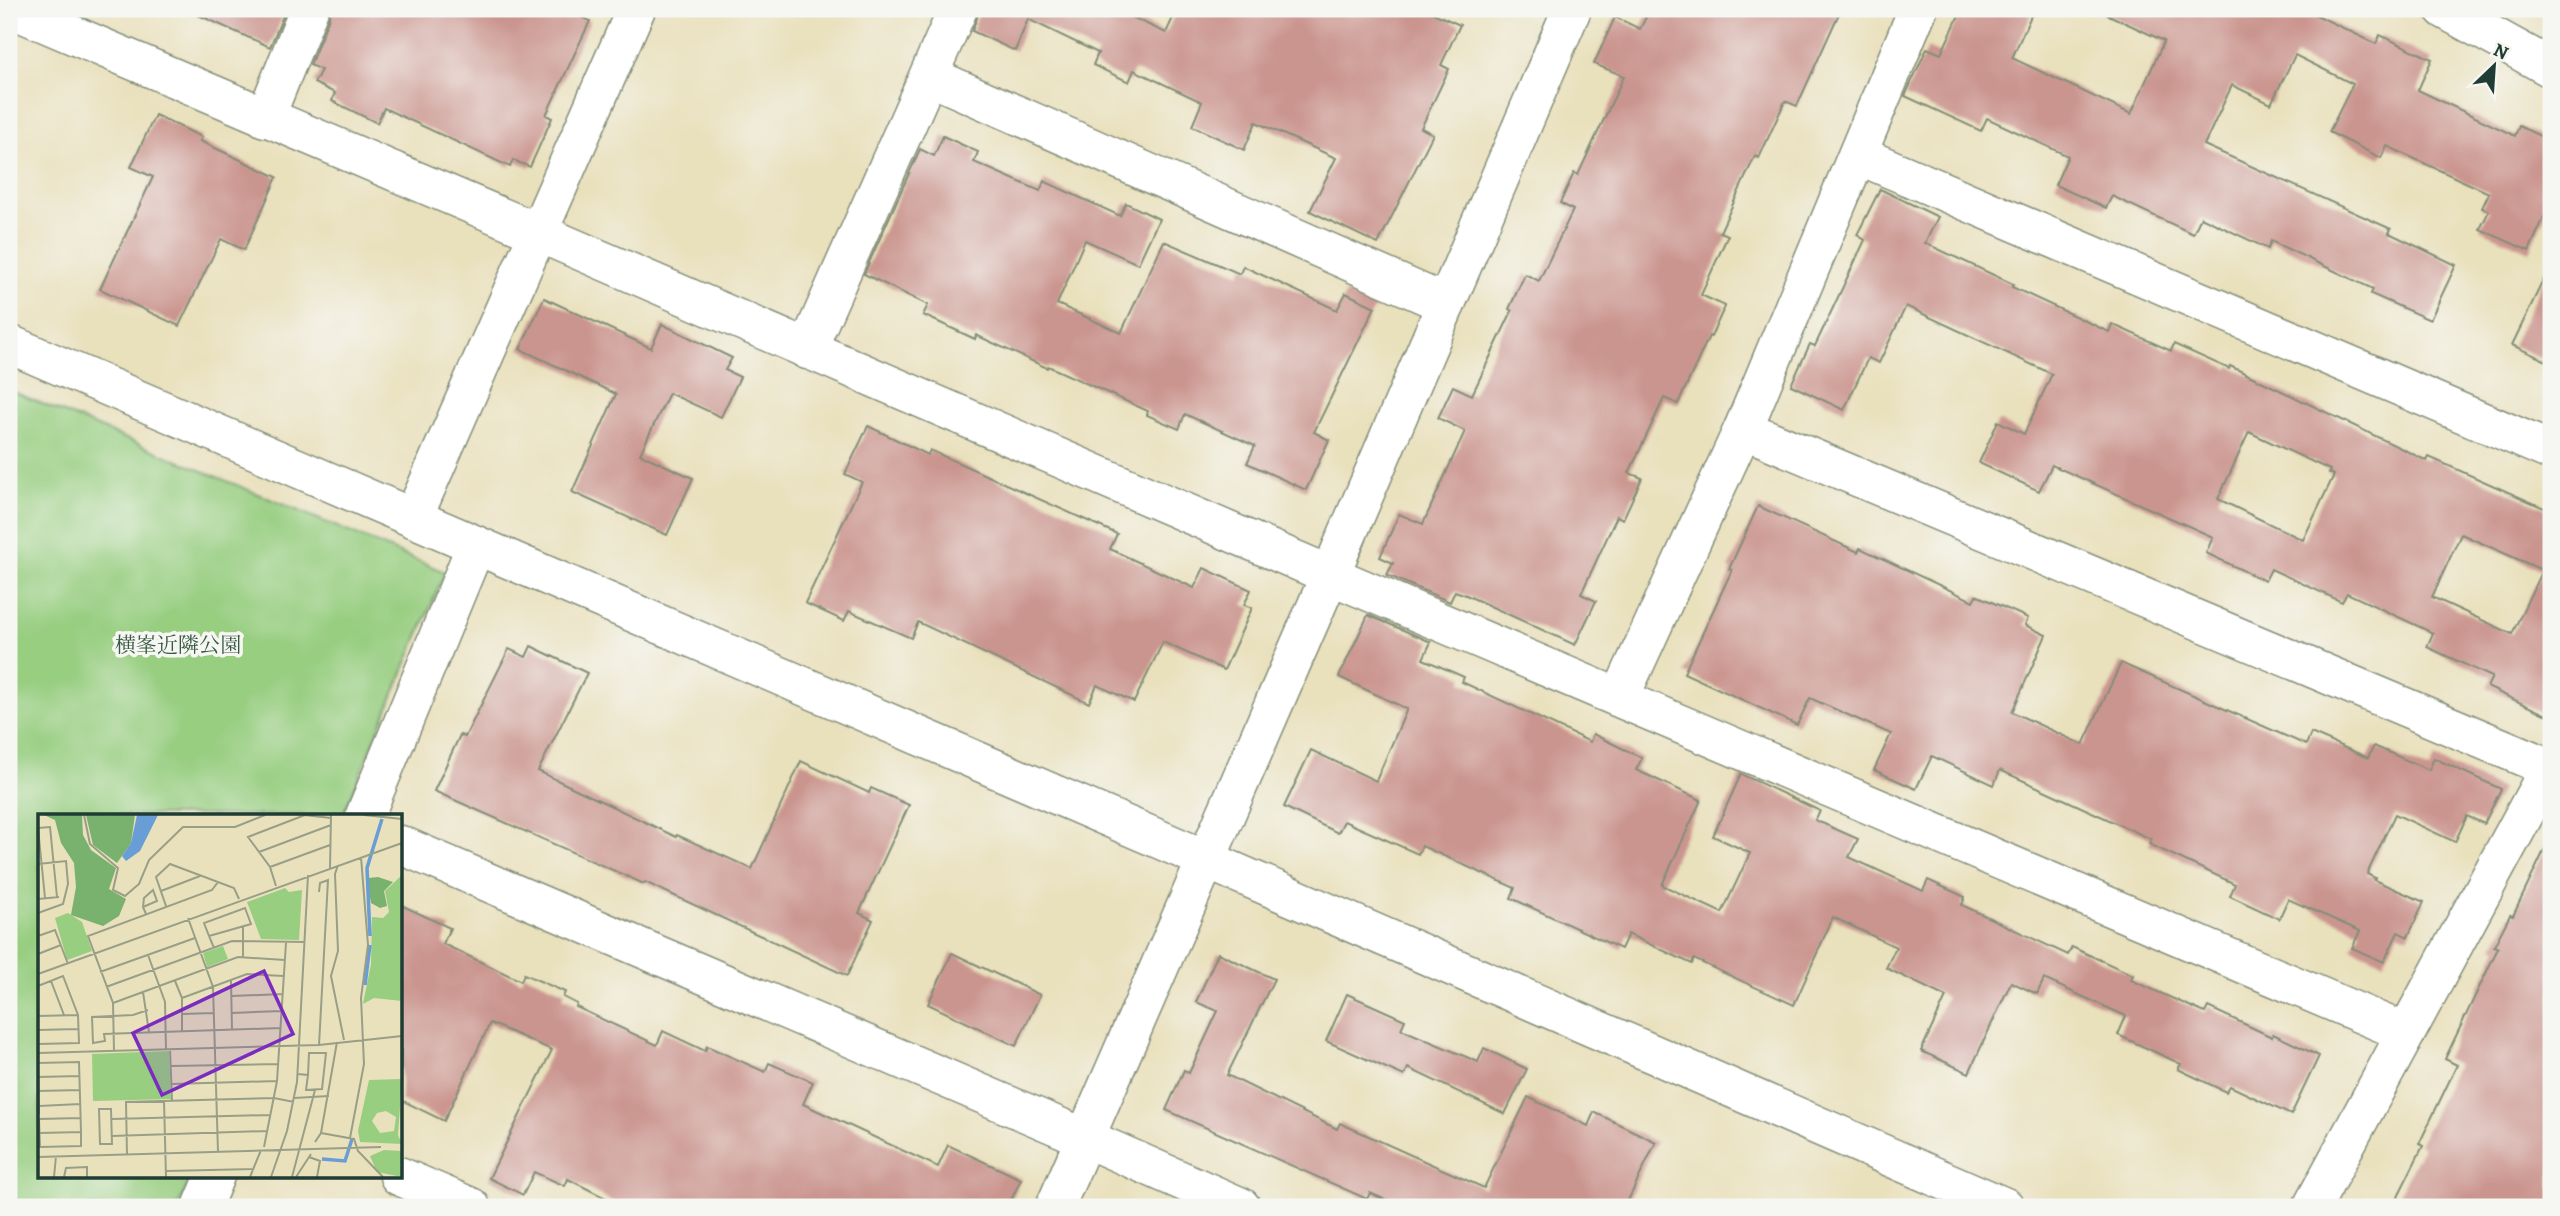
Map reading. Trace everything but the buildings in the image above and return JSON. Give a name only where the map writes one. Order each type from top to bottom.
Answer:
[{"type":"street","points":[[12,9],[2406,1034]]},
{"type":"street","points":[[265,118],[309,9]]},
{"type":"street","points":[[413,518],[636,9]]},
{"type":"street","points":[[807,350],[958,9]]},
{"type":"street","points":[[1055,1207],[1572,9]]},
{"type":"street","points":[[1620,697],[1743,429],[1917,9]]},
{"type":"street","points":[[2444,9],[2551,68]]},
{"type":"street","points":[[929,76],[1446,304]]},
{"type":"street","points":[[1858,155],[2551,451]]},
{"type":"street","points":[[9,344],[2005,1207]]},
{"type":"street","points":[[1743,429],[2550,766],[2312,1207]]},
{"type":"street","points":[[365,814],[476,545]]},
{"type":"street","points":[[402,845],[1241,1207]]},
{"type":"street","points":[[402,1177],[471,1207]]},
{"type":"street","points":[[202,1207],[214,1178]]},
{"type":"green space","name":"横峯近隣公園","points":[[9,390],[445,572],[343,814],[38,814],[38,1178],[190,1178],[178,1207],[9,1207]]}]
